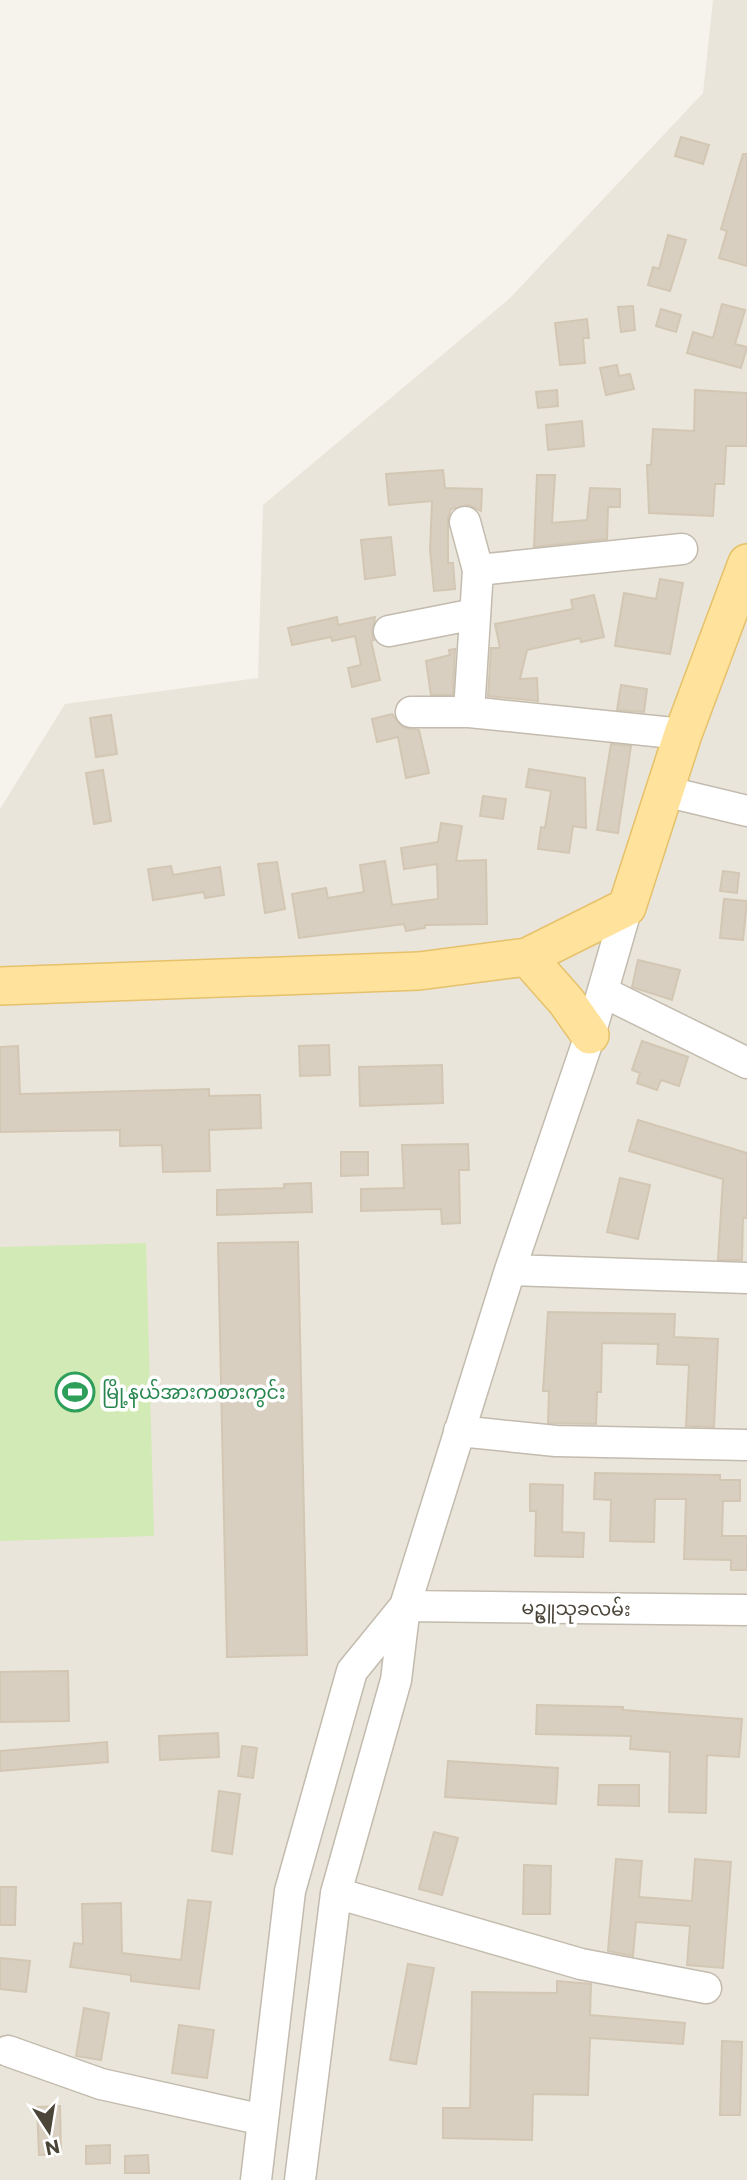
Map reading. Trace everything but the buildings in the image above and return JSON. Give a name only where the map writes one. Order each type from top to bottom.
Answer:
[{"type":"main road","points":[[0,986],[419,971],[527,957],[627,908],[683,734],[743,584]]},
{"type":"main road","points":[[527,957],[566,1001],[590,1035]]},
{"type":"street","points":[[465,522],[478,570],[469,712]]},
{"type":"street","points":[[478,570],[682,549]]},
{"type":"street","points":[[388,631],[475,614]]},
{"type":"street","points":[[411,712],[469,712],[683,734]]},
{"type":"street","points":[[664,791],[747,811]]},
{"type":"street","points":[[300,2180],[336,1893],[396,1680],[405,1606],[510,1270],[590,1035],[627,908]]},
{"type":"street","points":[[603,992],[747,1063]]},
{"type":"street","points":[[510,1270],[747,1278]]},
{"type":"street","points":[[459,1431],[556,1441],[747,1445]]},
{"type":"street","points":[[256,2180],[290,1892],[352,1671],[405,1606]]},
{"type":"street","name":"မဥ္ဇူသုခလမ်း","points":[[405,1606],[747,1610]]},
{"type":"street","points":[[336,1893],[581,1964],[706,1988]]},
{"type":"street","points":[[8,2051],[101,2084],[263,2120]]},
{"type":"shaded area","points":[[713,0],[747,0],[747,2180],[0,2180],[0,809],[65,704],[258,678],[263,505],[509,299],[703,93]]},
{"type":"green space","name":"မြို့နယ်အားကစားကွင်း","points":[[146,1243],[154,1536],[0,1541],[0,1247]]},
{"type":"place","name":"မြို့နယ်အားကစားကွင်း","points":[[75,1392]]}]
